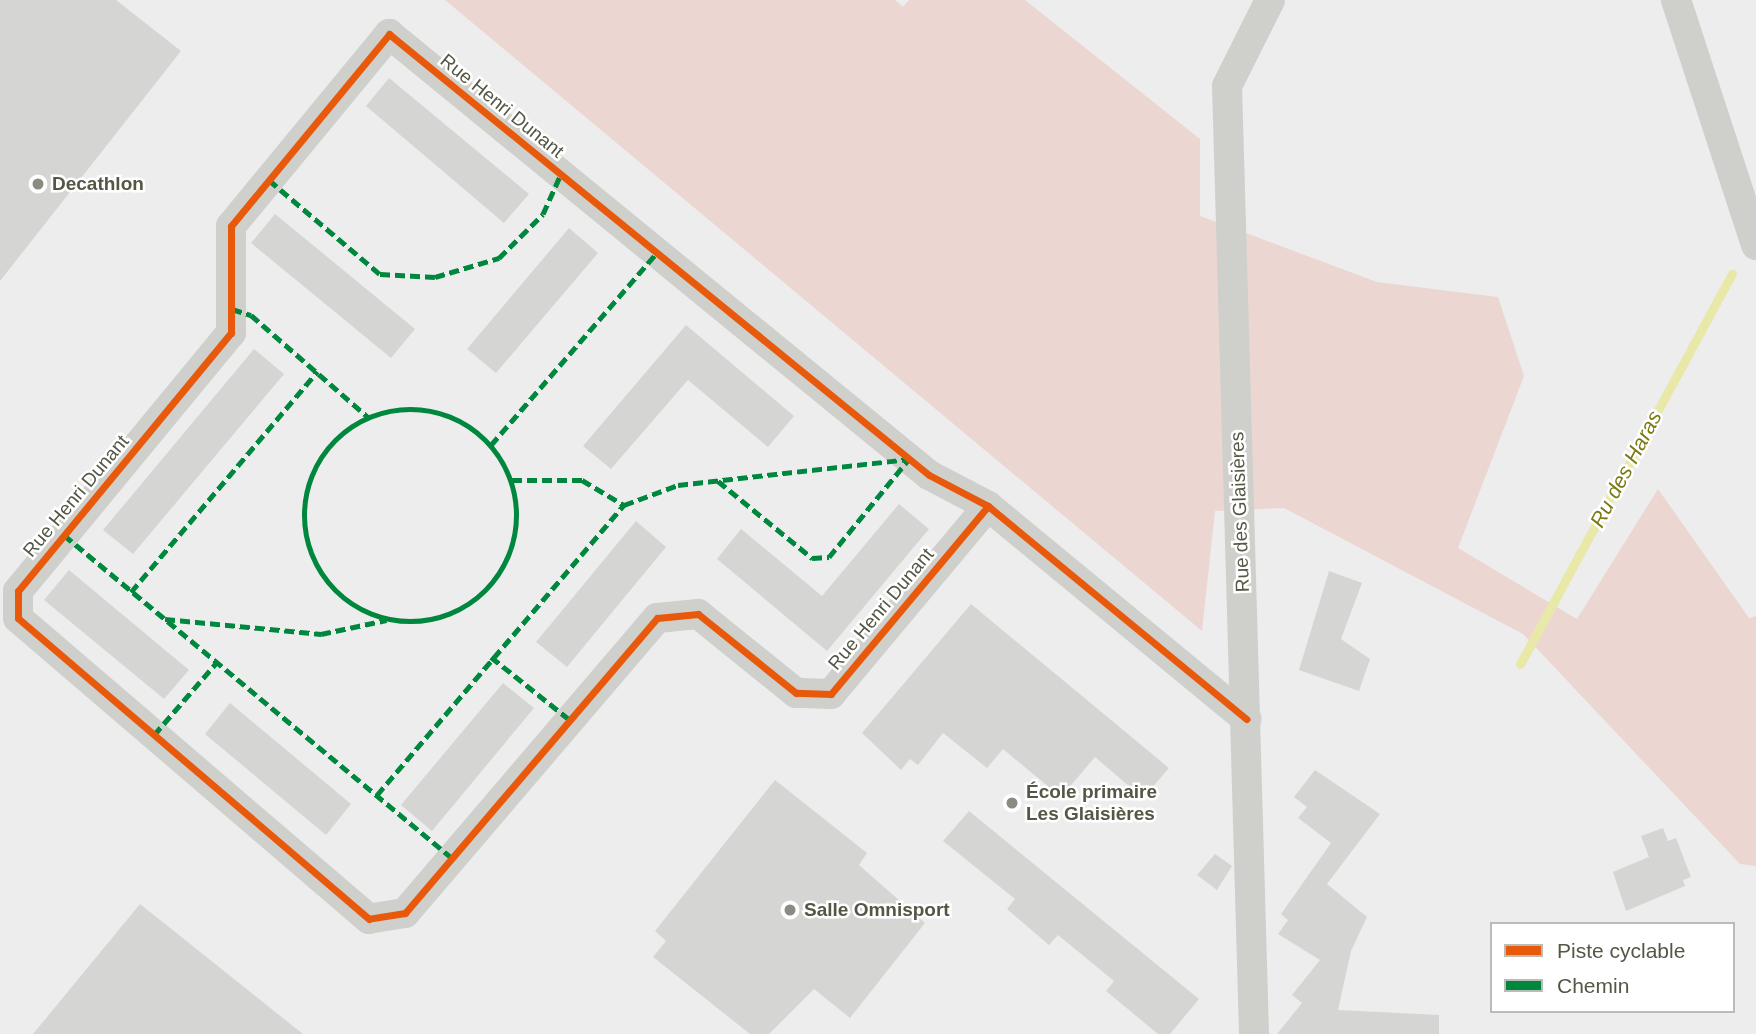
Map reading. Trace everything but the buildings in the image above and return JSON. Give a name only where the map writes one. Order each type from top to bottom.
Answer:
[{"type":"street","name":"Rue des Glaisières","points":[[1254,1034],[1227,86],[1270,0]]},
{"type":"street","points":[[1676,0],[1756,245]]},
{"type":"street","name":"Rue Henri Dunant","points":[[988,506],[831,694],[796,692],[698,614],[657,618],[405,913],[369,919],[18,618],[18,591],[231,333],[231,226],[389,34],[929,475],[988,506],[1246,719]]},
{"type":"shaded area","points":[[445,0],[895,0],[903,7],[909,0],[1025,0],[1200,139],[1200,216],[1377,282],[1498,297],[1524,376],[1458,548],[1577,619],[1658,489],[1749,618],[1756,616],[1756,866],[1740,864],[1523,634],[1284,508],[1215,511],[1202,631]]},
{"type":"waterway","name":"Ru des Haras","points":[[1520,664],[1732,274]]},
{"type":"marked path","points":[[269,180],[380,274],[435,277],[499,258],[543,214],[561,174]]},
{"type":"marked path","points":[[491,445],[657,253]]},
{"type":"marked path","points":[[232,309],[251,315],[368,417]]},
{"type":"marked path","points":[[131,592],[318,371]]},
{"type":"marked path","points":[[410,409],[451,417],[485,440],[508,474],[516,515],[508,556],[485,590],[451,613],[410,621],[369,613],[335,590],[312,556],[304,515],[312,474],[335,440],[369,417],[410,409]]},
{"type":"marked path","points":[[718,481],[812,558],[829,557],[909,459]]},
{"type":"marked path","points":[[377,795],[624,505],[678,485],[909,459]]},
{"type":"marked path","points":[[512,480],[582,480],[624,505]]},
{"type":"marked path","points":[[64,535],[452,858]]},
{"type":"marked path","points":[[165,619],[321,634],[387,620]]},
{"type":"marked path","points":[[491,657],[570,720]]},
{"type":"marked path","points":[[154,735],[217,662]]},
{"type":"cycle path","points":[[988,506],[831,694],[796,693],[698,614],[657,618],[405,913],[369,919],[18,618],[18,591],[231,333],[231,226],[389,34],[929,475],[988,506],[1246,719]]},
{"type":"place","name":"Decathlon","points":[[38,184]]},
{"type":"place","name":"École primaire Les Glaisières","points":[[1012,803]]},
{"type":"place","name":"Salle Omnisport","points":[[790,910]]}]
